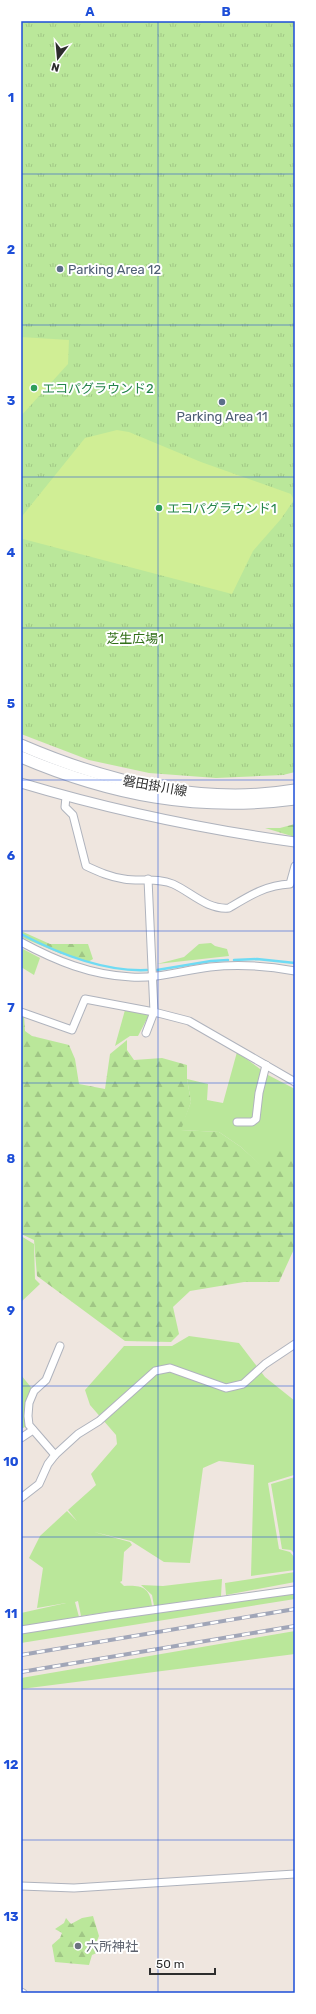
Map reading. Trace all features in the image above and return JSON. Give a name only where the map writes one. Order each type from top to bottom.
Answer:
[{"type":"main road","name":"磐田掛川線","points":[[21,745],[83,770],[143,786],[170,790],[230,794],[295,790]]},
{"type":"main road","name":"磐田掛川線","points":[[21,756],[52,770],[114,789],[170,800],[232,805],[295,799]]},
{"type":"street","points":[[21,784],[66,797],[166,820],[295,842]]},
{"type":"street","points":[[66,797],[66,807],[73,815],[86,866],[102,874],[125,880],[148,879],[173,884],[201,901],[223,908],[229,908],[258,890],[277,884],[292,885],[295,866]]},
{"type":"street","points":[[146,1033],[154,1012],[148,879]]},
{"type":"street","points":[[21,942],[42,954],[78,968],[101,974],[132,977],[152,976],[211,967],[248,967],[295,971]]},
{"type":"street","points":[[21,1012],[72,1030],[85,999],[154,1012],[189,1021],[295,1082]]},
{"type":"street","points":[[237,1122],[252,1122],[256,1119],[259,1093],[266,1065]]},
{"type":"street","points":[[21,1498],[39,1484],[48,1464],[55,1455],[78,1434],[99,1421],[155,1371],[170,1368],[226,1388],[235,1388],[243,1384],[265,1364],[295,1344]]},
{"type":"street","points":[[55,1455],[29,1425],[30,1403],[34,1392],[46,1380],[60,1346]]},
{"type":"street","points":[[21,1438],[33,1430]]},
{"type":"street","points":[[21,1630],[295,1590]]},
{"type":"street","points":[[21,1886],[74,1888],[295,1874]]},
{"type":"green space","name":"芝生広場1","points":[[21,21],[295,21],[295,772],[283,775],[216,778],[149,773],[89,760],[21,734]]},
{"type":"green space","name":"エコパグラウンド2","points":[[21,337],[69,340],[68,364],[21,416]]},
{"type":"green space","name":"エコパグラウンド1","points":[[117,430],[129,432],[201,462],[291,494],[294,500],[281,519],[253,551],[232,594],[23,539],[21,519],[23,515],[85,438]]},
{"type":"green space","points":[[295,824],[295,837],[265,828],[280,828]]},
{"type":"green space","points":[[21,931],[50,944],[88,944],[93,959],[88,962],[59,953],[21,937]]},
{"type":"green space","points":[[211,943],[215,946],[227,949],[229,956],[157,964],[184,957],[199,944]]},
{"type":"green space","points":[[21,948],[40,958],[34,975],[21,967]]},
{"type":"green space","points":[[125,1010],[149,1015],[138,1036],[130,1036],[115,1046]]},
{"type":"green space","points":[[21,1014],[24,1015],[25,1031],[32,1036],[69,1045],[75,1059],[79,1084],[105,1089],[110,1054],[127,1040],[127,1050],[134,1060],[162,1058],[187,1065],[187,1079],[191,1102],[181,1130],[219,1132],[241,1147],[263,1167],[275,1149],[295,1154],[295,1247],[279,1282],[244,1282],[190,1291],[173,1307],[179,1334],[171,1342],[125,1341],[37,1276],[34,1240],[21,1234]]},
{"type":"green space","points":[[237,1052],[268,1075],[295,1089],[295,1154],[263,1168],[241,1147],[219,1132],[180,1130],[191,1102],[187,1079],[208,1084],[207,1100],[223,1103]]},
{"type":"green space","points":[[21,1236],[34,1244],[35,1279],[40,1284],[21,1302]]},
{"type":"green space","points":[[189,1336],[239,1343],[265,1377],[295,1401],[295,1472],[294,1475],[268,1483],[279,1549],[290,1552],[295,1558],[295,1570],[251,1576],[254,1465],[219,1461],[203,1468],[190,1563],[164,1562],[131,1541],[94,1532],[130,1542],[132,1545],[124,1552],[122,1581],[120,1582],[124,1586],[144,1588],[149,1595],[152,1606],[81,1616],[78,1601],[75,1602],[79,1617],[21,1627],[21,1613],[66,1603],[37,1608],[43,1568],[29,1558],[40,1536],[67,1511],[77,1521],[68,1510],[96,1485],[91,1474],[117,1444],[116,1435],[90,1405],[85,1390],[124,1346],[172,1346]]},
{"type":"green space","points":[[21,1375],[34,1391],[29,1425],[21,1429]]},
{"type":"green space","points":[[295,1477],[295,1554],[291,1550],[282,1549],[271,1484]]},
{"type":"green space","points":[[295,1572],[295,1582],[226,1595],[225,1583]]},
{"type":"green space","points":[[222,1579],[221,1596],[154,1606],[152,1595],[141,1585],[163,1586]]},
{"type":"green space","points":[[295,1592],[295,1599],[21,1643],[21,1632]]},
{"type":"green space","points":[[295,1631],[295,1654],[21,1689],[21,1678]]},
{"type":"green space","points":[[93,1916],[99,1936],[96,1943],[99,1952],[92,1955],[89,1965],[55,1962],[52,1945],[60,1938],[62,1933],[55,1929],[64,1923],[66,1918],[71,1924],[82,1918]]},
{"type":"waterway","points":[[21,934],[66,955],[98,965],[131,970],[147,970]]},
{"type":"waterway","points":[[234,960],[257,959],[295,963]]},
{"type":"waterway","points":[[157,970],[211,961],[228,960]]},
{"type":"railway","points":[[21,1655],[295,1609]]},
{"type":"railway","points":[[21,1672],[295,1626]]},
{"type":"place","name":"Parking Area 12","points":[[60,269]]},
{"type":"place","name":"エコパグラウンド2","points":[[34,388]]},
{"type":"place","name":"Parking Area 11","points":[[222,402]]},
{"type":"place","name":"エコパグラウンド1","points":[[159,508]]},
{"type":"place","name":"六所神社","points":[[78,1946]]}]
